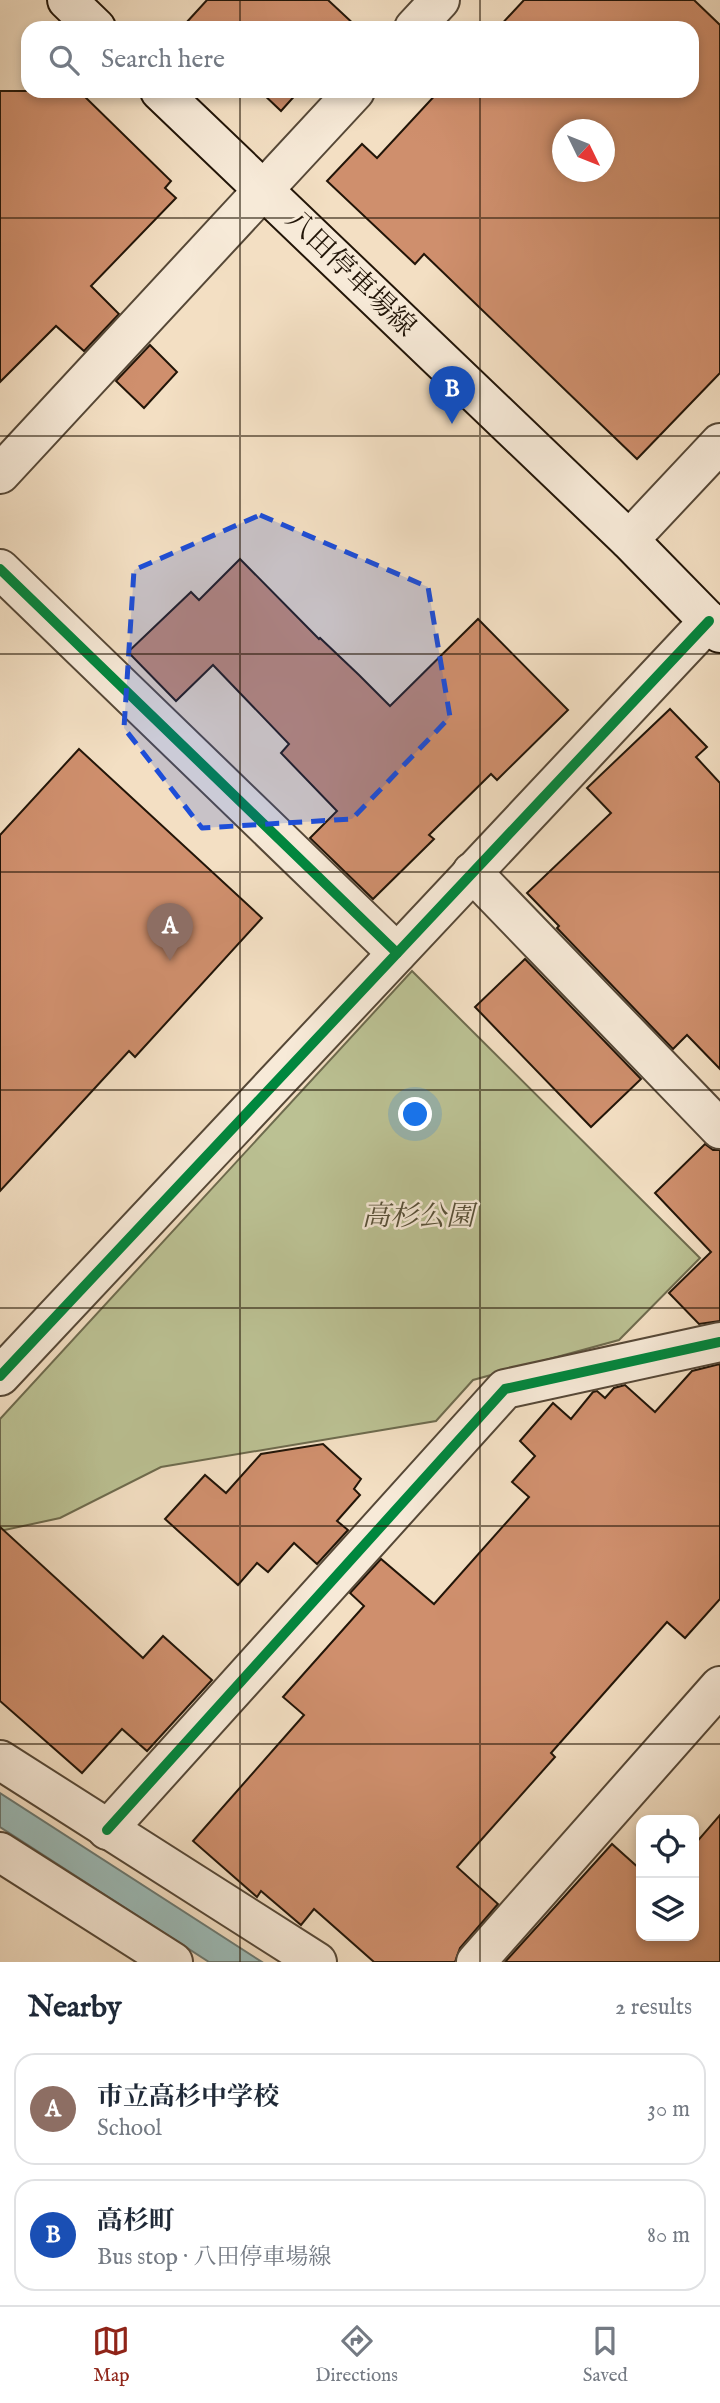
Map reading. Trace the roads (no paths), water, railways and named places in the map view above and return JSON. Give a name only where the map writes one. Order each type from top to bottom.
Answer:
[{"type":"street","points":[[67,0],[89,21]]},
{"type":"street","points":[[420,21],[440,0]]},
{"type":"street","name":"八田停車場線","points":[[167,98],[629,540],[714,627]]},
{"type":"street","points":[[0,474],[349,98]]},
{"type":"street","points":[[629,540],[720,443]]},
{"type":"street","points":[[0,569],[397,953]]},
{"type":"street","points":[[0,1376],[472,872],[714,627]]},
{"type":"street","points":[[472,872],[720,1129]]},
{"type":"street","points":[[107,1830],[505,1389],[720,1342]]},
{"type":"street","points":[[476,1962],[720,1686]]},
{"type":"street","points":[[0,1760],[317,1962]]},
{"type":"street","points":[[0,1852],[173,1962]]},
{"type":"water","points":[[0,1793],[262,1962],[209,1962],[0,1827]]},
{"type":"place","name":"高杉町","points":[[452,424]]},
{"type":"place","name":"市立高杉中学校","points":[[170,961]]},
{"type":"park label","name":"高杉公園","points":[[418,1217]]}]
